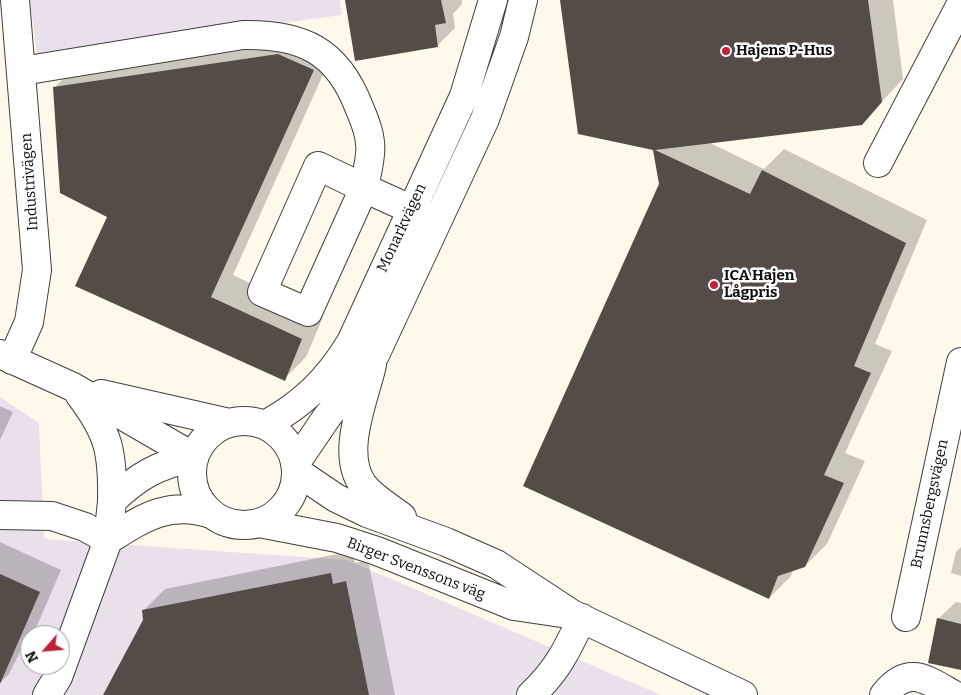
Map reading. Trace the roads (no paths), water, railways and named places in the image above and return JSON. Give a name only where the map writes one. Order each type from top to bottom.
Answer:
[{"type":"street","name":"Industrivägen","points":[[6,357],[29,322],[37,270],[15,0]]},
{"type":"street","name":"Monarkvägen","points":[[265,425],[305,400],[338,364],[350,342],[464,96],[493,0]]},
{"type":"street","name":"Monarkvägen","points":[[426,534],[377,499],[363,485],[353,462],[354,441],[375,355],[485,119],[514,37],[523,0]]},
{"type":"street","points":[[878,163],[961,4]]},
{"type":"street","points":[[22,71],[243,35],[270,34],[289,38],[319,50],[337,66],[351,85],[367,126],[370,153],[364,188],[308,312],[262,292],[318,166],[364,188],[410,210],[437,222]]},
{"type":"street","name":"Monarkvägen","points":[[296,467],[327,418],[375,355]]},
{"type":"street","points":[[6,357],[73,387],[194,457]]},
{"type":"street","name":"Brunnsbergsvägen","points":[[906,617],[961,362]]},
{"type":"street","points":[[73,387],[228,423]]},
{"type":"street","points":[[47,695],[58,677],[108,540],[112,501],[113,463],[107,439],[96,419],[73,387]]},
{"type":"street","points":[[211,514],[202,505],[192,482],[194,457],[207,435],[228,423],[241,420],[265,425],[285,441],[296,467],[294,488],[286,504],[270,519],[259,523]]},
{"type":"street","points":[[112,501],[144,474],[166,463],[194,457]]},
{"type":"street","name":"Birger Svenssons väg","points":[[296,467],[336,498],[367,513],[426,534],[496,564],[577,616],[744,695]]},
{"type":"street","points":[[108,540],[134,523],[172,508],[198,510],[211,514]]},
{"type":"street","name":"Birger Svenssons väg","points":[[211,514],[234,524],[259,523],[337,538],[377,550],[514,606],[577,616]]},
{"type":"street","points":[[0,515],[52,516],[85,528],[108,540]]},
{"type":"street","points":[[531,695],[548,680],[562,661],[577,616]]},
{"type":"street","points":[[884,695],[894,683],[909,676],[920,677],[954,695]]},
{"type":"place","name":"Hajens P-Hus","points":[[726,51]]},
{"type":"place","name":"ICA Hajen Lågpris","points":[[714,285]]}]
